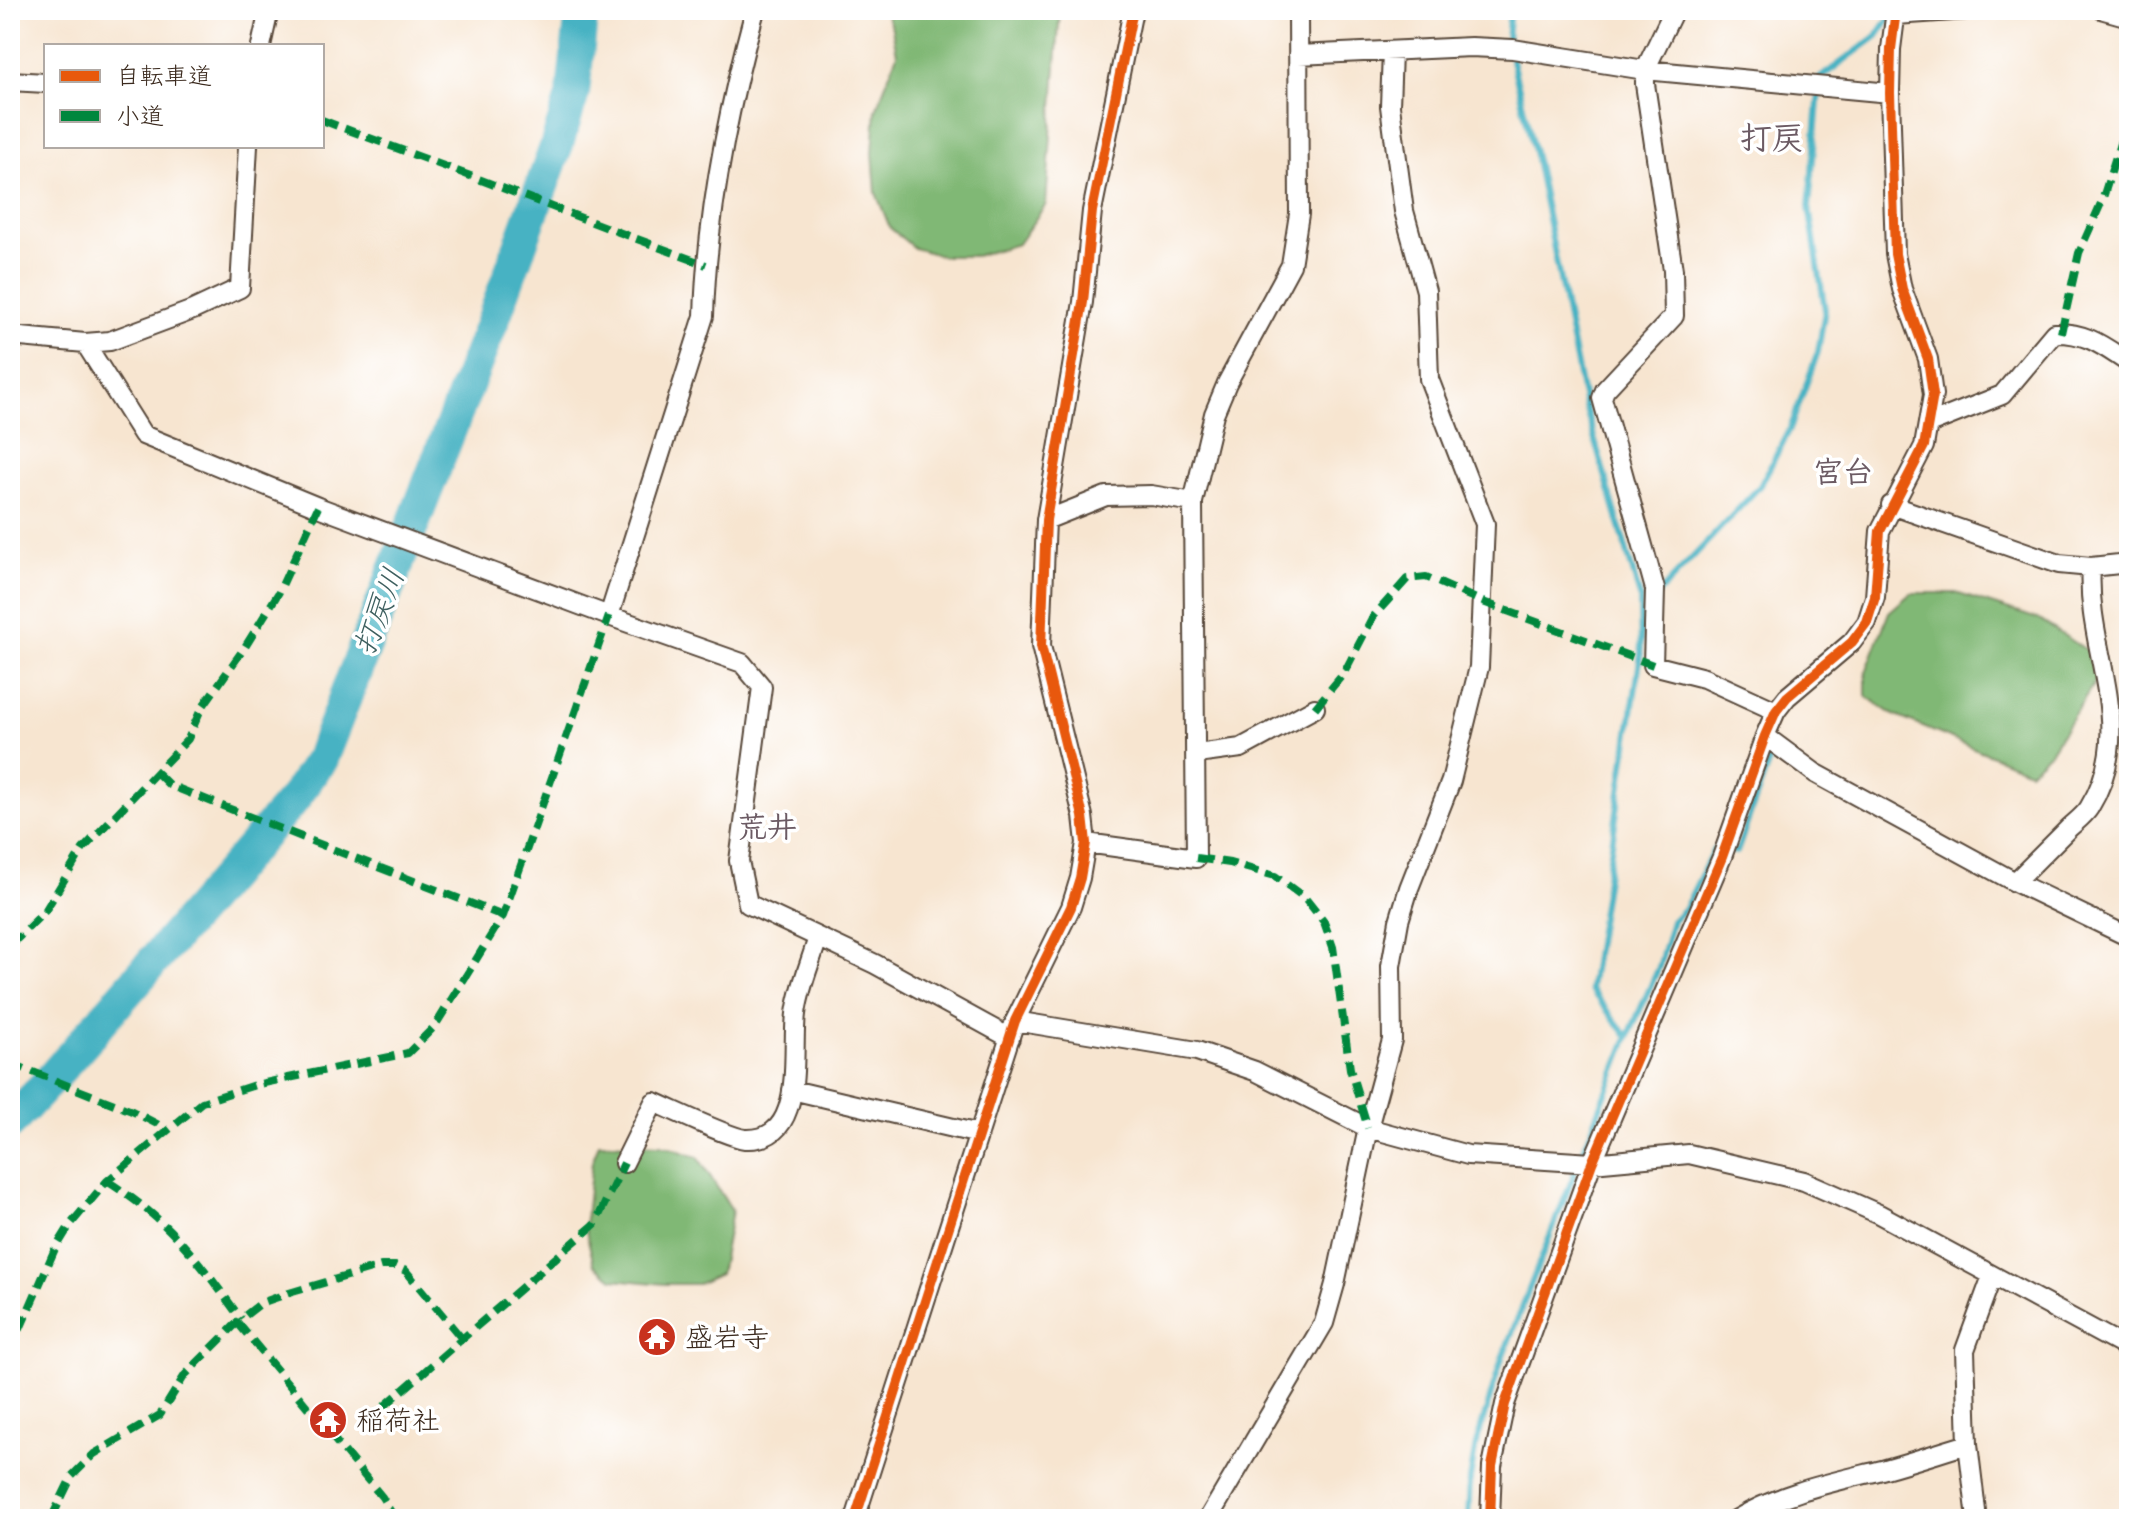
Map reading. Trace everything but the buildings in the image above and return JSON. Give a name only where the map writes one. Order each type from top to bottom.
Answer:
[{"type":"street","points":[[261,44],[269,10]]},
{"type":"street","points":[[609,616],[704,316],[706,265],[736,80],[755,10]]},
{"type":"street","points":[[1086,843],[1196,858],[1193,502],[1214,414],[1227,383],[1291,265],[1299,214],[1298,10]]},
{"type":"street","points":[[1674,10],[1645,70],[1673,270],[1674,316],[1605,390],[1602,398],[1655,589],[1653,665],[1704,678],[1776,711]]},
{"type":"street","points":[[1490,1519],[1492,1466],[1505,1404],[1592,1163],[1722,857],[1776,711],[1787,697],[1852,642],[1867,622],[1875,597],[1880,531],[1924,446],[1933,395],[1928,359],[1902,289],[1895,254],[1891,49],[1896,12],[1967,10]]},
{"type":"street","points":[[2104,10],[2129,17]]},
{"type":"street","points":[[855,1519],[1012,1029],[1071,907],[1080,878],[1086,843],[1083,816],[1041,646],[1046,520],[1083,302],[1092,211],[1129,11]]},
{"type":"street","points":[[1298,55],[1471,47],[1513,49],[1645,70],[1890,93]]},
{"type":"street","points":[[1208,1519],[1324,1323],[1368,1128],[1392,1040],[1391,966],[1399,921],[1451,781],[1475,688],[1481,647],[1485,524],[1429,379],[1426,291],[1404,211],[1390,106],[1392,52]]},
{"type":"street","points":[[10,81],[44,83]]},
{"type":"street","points":[[10,336],[85,343],[110,341],[193,310],[240,288],[248,148]]},
{"type":"street","points":[[1929,424],[2002,395],[2054,333],[2072,332],[2092,339],[2129,363]]},
{"type":"street","points":[[85,343],[143,435],[409,541],[742,663],[762,687],[739,861],[748,904],[1012,1029],[1197,1051],[1255,1071],[1368,1128],[1468,1155],[1592,1163],[1689,1154],[1804,1181],[1879,1214],[2129,1349]]},
{"type":"street","points":[[1046,520],[1106,496],[1151,495],[1193,502]]},
{"type":"street","points":[[1891,505],[2059,564],[2091,567],[2129,563]]},
{"type":"street","points":[[2015,882],[2088,810],[2108,757],[2112,716],[2089,594],[2091,567]]},
{"type":"street","points":[[1197,754],[1241,748],[1315,708]]},
{"type":"street","points":[[1765,736],[1815,773],[2015,882],[2129,937]]},
{"type":"street","points":[[624,1163],[654,1102],[742,1139],[759,1138],[775,1130],[786,1118],[792,1090],[796,1011],[818,937]]},
{"type":"street","points":[[792,1090],[979,1134]]},
{"type":"street","points":[[1977,1519],[1968,1444],[1965,1350],[1992,1276]]},
{"type":"street","points":[[1737,1519],[1762,1504],[1822,1484],[1880,1471],[1968,1444]]},
{"type":"green space","points":[[884,10],[1060,10],[1046,204],[1018,244],[975,256],[942,256],[914,248],[890,228],[876,193],[873,153],[876,110],[897,54],[892,28]]},
{"type":"green space","points":[[1911,593],[1956,593],[2038,619],[2088,651],[2098,677],[2050,752],[2029,771],[1894,715],[1866,696],[1866,672],[1889,612]]},
{"type":"green space","points":[[599,1143],[661,1145],[698,1157],[732,1211],[720,1274],[698,1284],[665,1284],[613,1279],[594,1265],[585,1227],[592,1162]]},
{"type":"waterway","name":"打戻川","points":[[10,1123],[293,800],[321,759],[496,312],[556,147],[573,93],[582,10]]},
{"type":"waterway","points":[[1510,10],[1507,39],[1537,164],[1585,406],[1640,597],[1641,653],[1590,989],[1628,1037]]},
{"type":"waterway","points":[[1659,593],[1760,486],[1790,429],[1818,352],[1825,310],[1809,207],[1820,78],[1877,36],[1888,20]]},
{"type":"waterway","points":[[1468,1519],[1476,1444],[1502,1358],[1628,1037],[1659,967],[1672,921],[1685,908],[1714,849],[1737,852],[1769,761]]},
{"type":"marked path","points":[[324,121],[706,265]]},
{"type":"marked path","points":[[2061,333],[2079,253],[2102,201],[2123,134],[2129,135]]},
{"type":"marked path","points":[[10,946],[45,911],[83,849],[188,739],[201,709],[279,592],[318,507]]},
{"type":"marked path","points":[[1315,708],[1344,673],[1373,617],[1407,579],[1426,577],[1483,602],[1653,665]]},
{"type":"marked path","points":[[10,1352],[54,1251],[70,1225],[107,1181],[202,1102],[255,1085],[408,1053],[435,1026],[503,916],[609,616]]},
{"type":"marked path","points":[[158,774],[169,785],[503,916]]},
{"type":"marked path","points":[[1196,858],[1230,863],[1275,876],[1305,898],[1324,922],[1333,947],[1350,1069],[1368,1128]]},
{"type":"marked path","points":[[10,1063],[132,1111],[166,1131]]},
{"type":"marked path","points":[[366,1422],[595,1224],[624,1163]]},
{"type":"marked path","points":[[107,1181],[148,1211],[182,1243],[241,1319]]},
{"type":"marked path","points":[[51,1519],[72,1476],[94,1454],[160,1415],[185,1375],[261,1303],[381,1266],[395,1266],[406,1271],[463,1340]]},
{"type":"marked path","points":[[237,1322],[382,1497],[395,1519]]},
{"type":"cycle path","points":[[855,1519],[1015,1021],[1071,907],[1080,878],[1086,843],[1083,816],[1041,646],[1046,520],[1083,302],[1092,211],[1133,10]]},
{"type":"cycle path","points":[[1490,1519],[1492,1466],[1505,1404],[1592,1163],[1722,857],[1776,711],[1787,697],[1852,642],[1867,622],[1875,597],[1880,531],[1924,446],[1933,395],[1928,359],[1902,289],[1895,254],[1890,93],[1896,10]]},
{"type":"place","name":"盛岩寺","points":[[657,1337]]},
{"type":"place","name":"稲荷社","points":[[328,1420]]},
{"type":"district","name":"打戻","points":[[1772,137]]},
{"type":"district","name":"宮台","points":[[1843,471]]},
{"type":"district","name":"荒井","points":[[767,826]]}]
